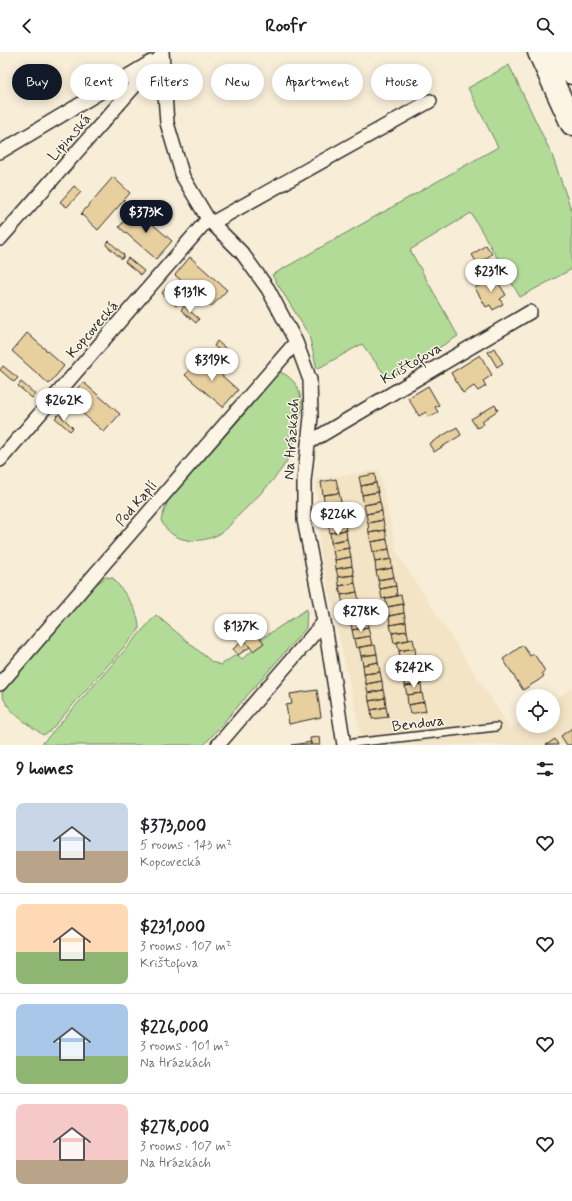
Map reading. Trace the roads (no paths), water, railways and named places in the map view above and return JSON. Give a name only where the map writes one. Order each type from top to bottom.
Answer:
[{"type":"highway","points":[[539,52],[572,124]]},
{"type":"highway","points":[[553,52],[572,93]]},
{"type":"highway","points":[[562,52],[572,73]]},
{"type":"street","points":[[0,152],[162,54]]},
{"type":"street","name":"Na Hrázkách","points":[[162,54],[167,124],[183,177],[210,221],[242,253],[263,283],[296,342],[310,380],[311,418],[304,481],[304,520],[324,622],[344,745]]},
{"type":"street","name":"Lipinská","points":[[0,239],[162,54]]},
{"type":"street","name":"Kopcovecká","points":[[0,460],[210,221],[430,101]]},
{"type":"street","name":"Krištofova","points":[[308,443],[530,312]]},
{"type":"street","name":"Pod Kaplí","points":[[0,684],[296,342]]},
{"type":"street","points":[[218,745],[324,622]]},
{"type":"lane","name":"Bendova","points":[[344,745],[496,727]]}]
